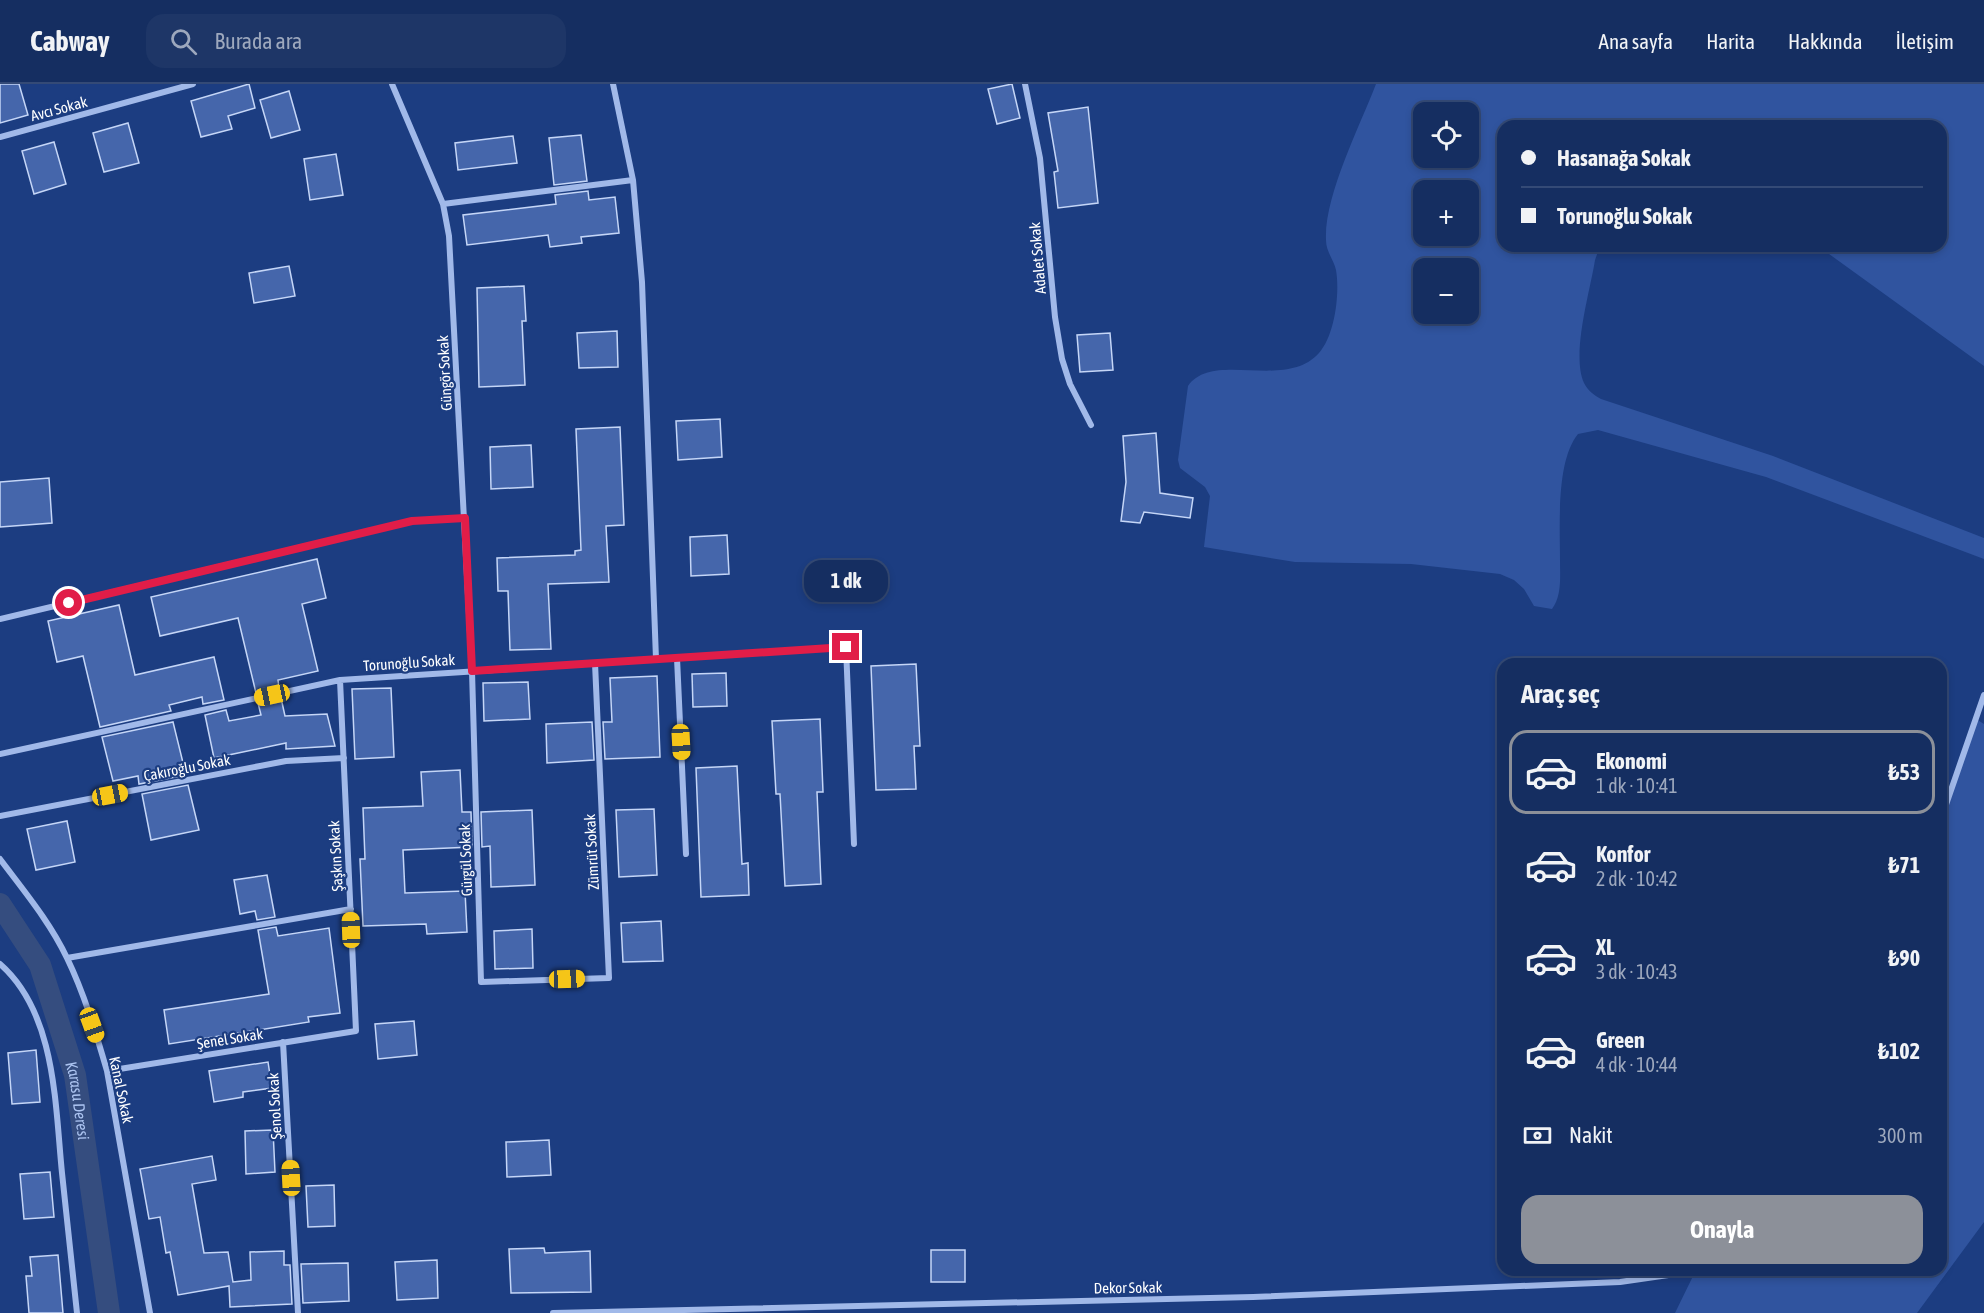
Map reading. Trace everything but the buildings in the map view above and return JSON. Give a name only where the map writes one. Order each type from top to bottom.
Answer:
[{"type":"street","name":"Avcı Sokak","points":[[0,137],[193,84]]},
{"type":"street","name":"Güngör Sokak","points":[[393,84],[443,204],[449,236],[472,671]]},
{"type":"street","points":[[613,84],[633,180],[642,282],[656,659]]},
{"type":"street","name":"Adalet Sokak","points":[[1025,84],[1040,158],[1055,317],[1062,359],[1070,384],[1091,425]]},
{"type":"street","points":[[443,204],[633,180]]},
{"type":"street","points":[[0,619],[412,521],[465,518]]},
{"type":"street","name":"Torunoğlu Sokak","points":[[0,754],[340,680],[846,647],[854,844]]},
{"type":"street","points":[[677,658],[686,854]]},
{"type":"street","name":"Zümrüt Sokak","points":[[546,980],[609,978],[595,663]]},
{"type":"street","name":"Gürgül Sokak","points":[[472,671],[481,982],[546,980]]},
{"type":"street","name":"Şaşkın Sokak","points":[[340,680],[356,1031]]},
{"type":"street","points":[[1947,802],[1984,695]]},
{"type":"street","name":"Çakıroğlu Sokak","points":[[0,816],[286,761],[344,758]]},
{"type":"street","name":"Kanal Sokak","points":[[0,859],[37,909],[67,958],[107,1071],[150,1313]]},
{"type":"street","points":[[67,958],[351,909]]},
{"type":"street","points":[[0,964],[26,996],[38,1022],[49,1064],[77,1313]]},
{"type":"street","name":"Şenel Sokak","points":[[107,1071],[356,1031]]},
{"type":"street","name":"Şenol Sokak","points":[[283,1042],[298,1313]]},
{"type":"street","name":"Dekor Sokak","points":[[553,1313],[1253,1297],[1620,1282],[1662,1276]]},
{"type":"shaded area","points":[[1376,84],[1984,84],[1984,366],[1826,252],[1947,252],[1947,120],[1497,120],[1497,252],[1598,252],[1580,340],[1581,371],[1584,383],[1596,396],[1773,456],[1984,538],[1984,559],[1766,477],[1598,430],[1578,434],[1566,460],[1560,512],[1560,586],[1552,609],[1534,606],[1524,589],[1514,580],[1500,574],[1411,564],[1295,562],[1204,547],[1210,496],[1205,487],[1180,468],[1178,460],[1188,386],[1199,376],[1214,371],[1288,369],[1305,364],[1319,353],[1329,336],[1335,313],[1336,270],[1326,240],[1327,222],[1337,182]]},
{"type":"shaded area","points":[[1976,719],[1984,724],[1984,1222],[1947,1272],[1947,802]]},
{"type":"shaded area","points":[[1693,1276],[1944,1276],[1917,1313],[1675,1313]]},
{"type":"waterway","name":"Karasu Deresi","points":[[0,904],[40,965],[75,1075],[109,1313]]},
{"type":"route","points":[[69,603],[412,521],[465,518],[472,671],[846,647]]}]
